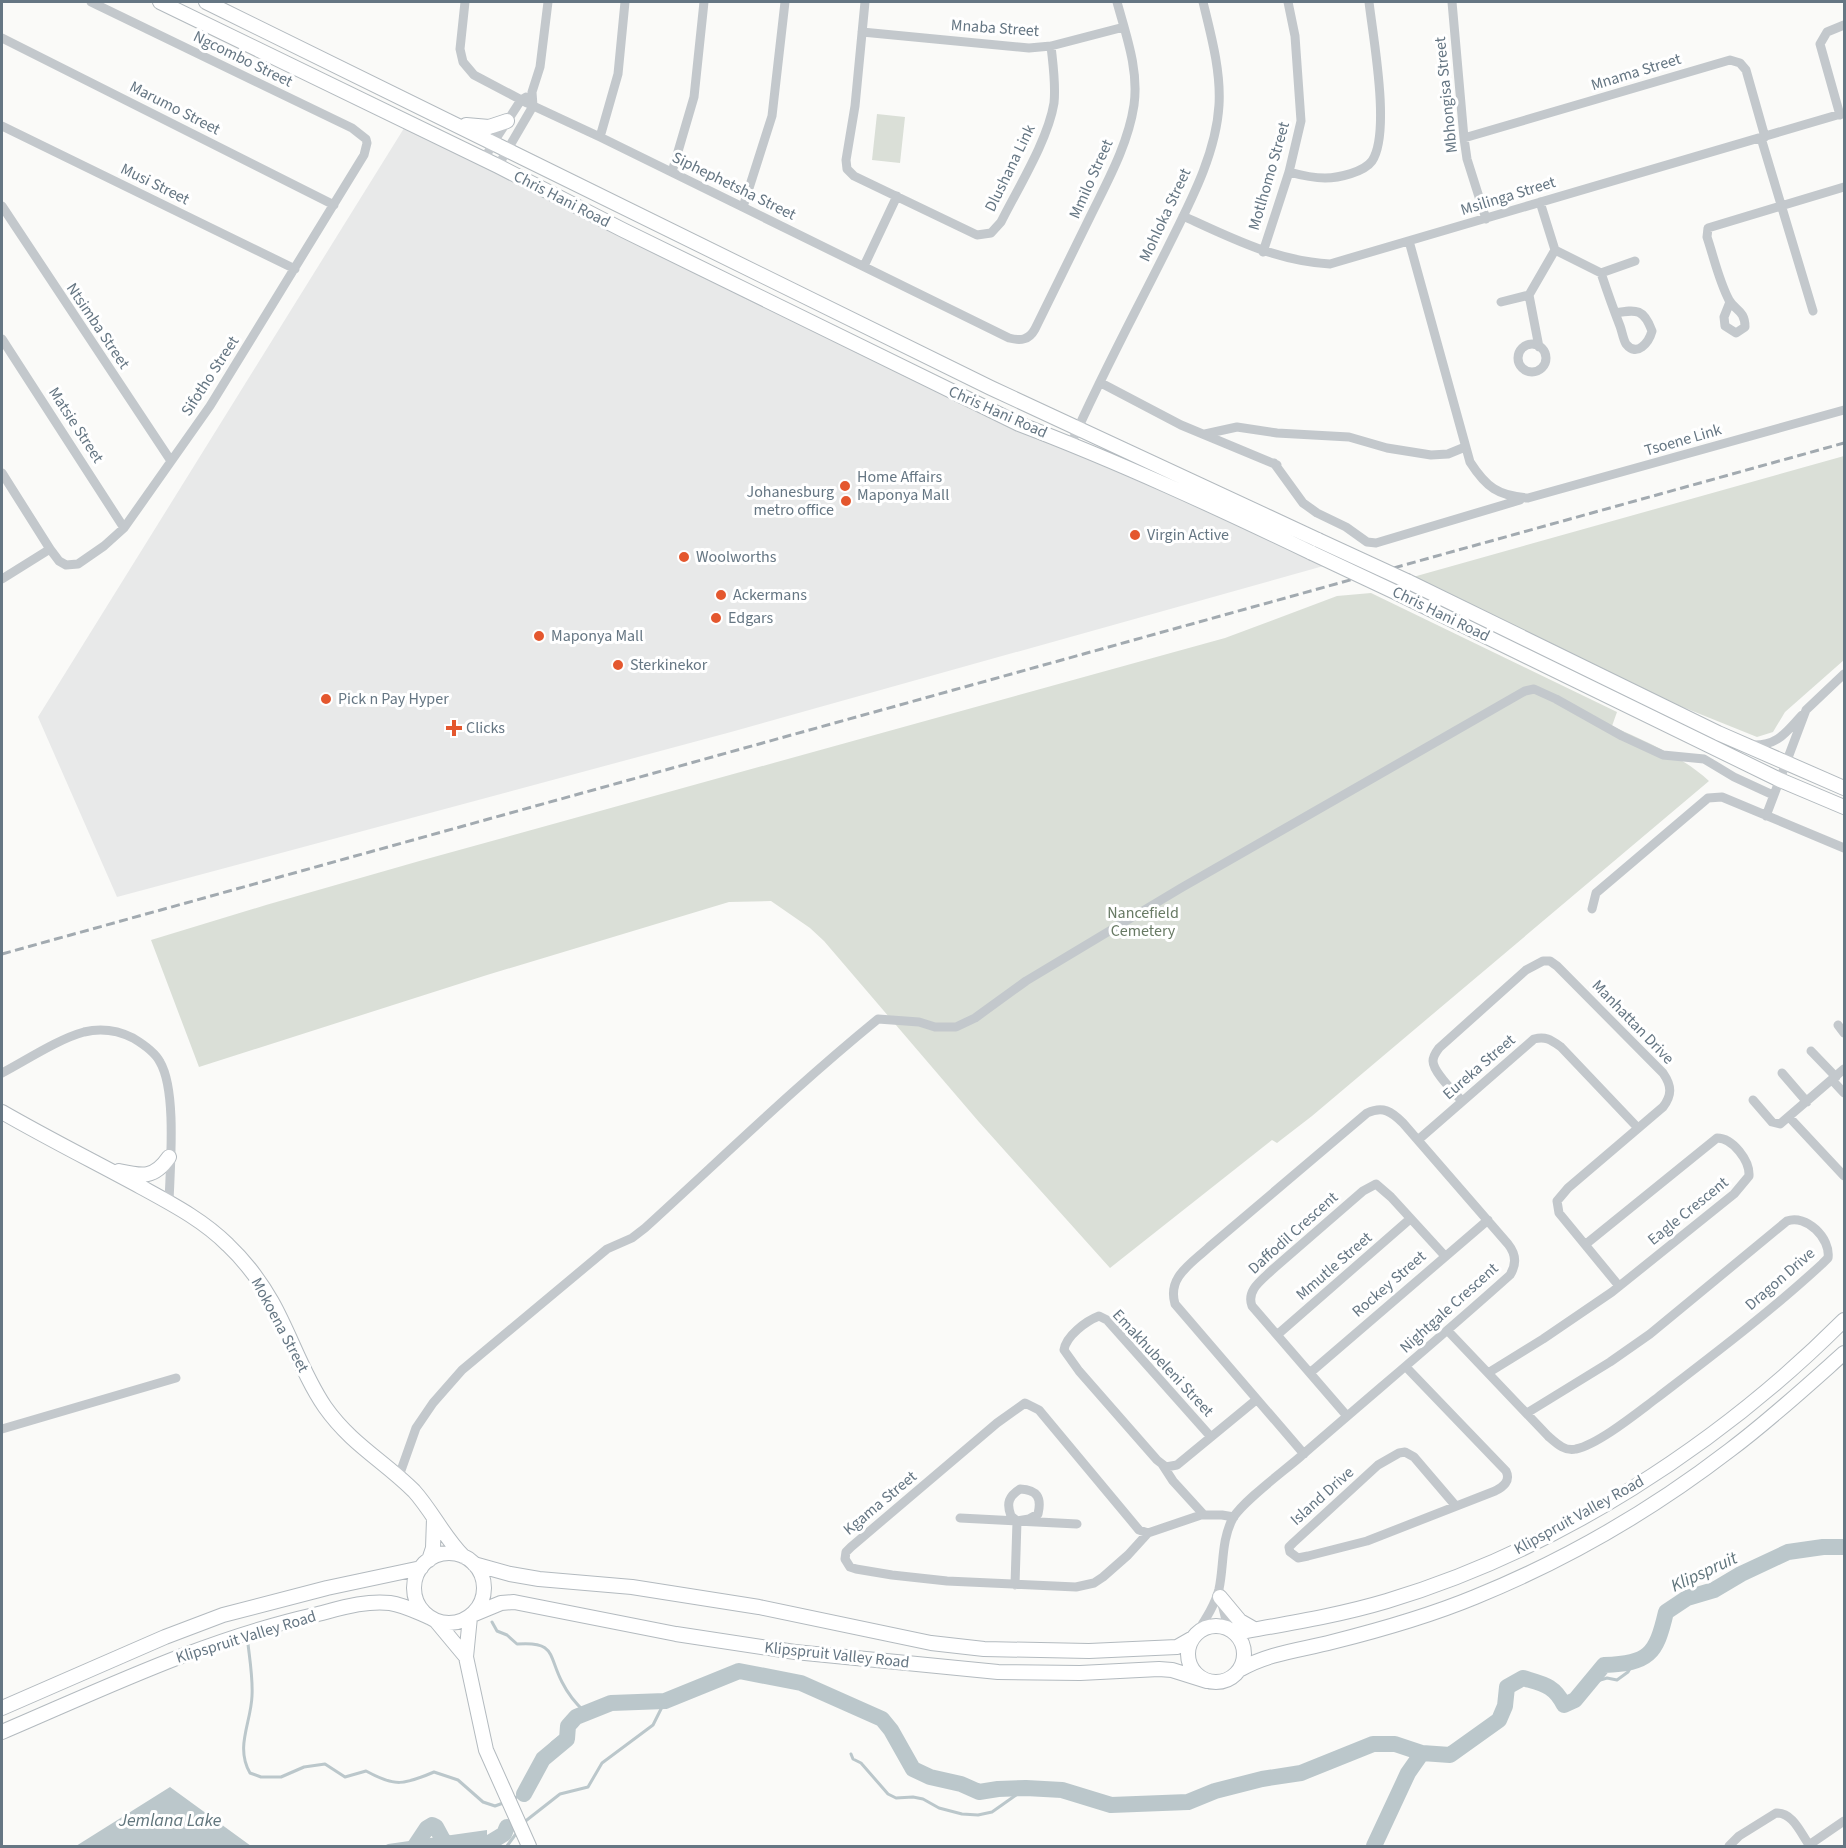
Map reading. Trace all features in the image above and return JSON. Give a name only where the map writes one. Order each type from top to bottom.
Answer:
[{"type":"main road","name":"Chris Hani Road","points":[[160,2],[498,166],[987,409],[1248,522],[1397,592],[1779,780],[1845,807]]},
{"type":"main road","name":"Chris Hani Road","points":[[206,2],[990,388],[1407,581],[1744,744],[1845,788]]},
{"type":"main road","points":[[452,123],[484,128],[507,121]]},
{"type":"main road","name":"Mokoena Street","points":[[2,1112],[169,1203],[208,1228],[246,1263],[273,1303],[310,1381],[325,1406],[358,1445],[399,1476],[417,1494],[452,1545],[469,1560]]},
{"type":"main road","points":[[105,1168],[128,1173],[149,1174],[157,1172],[170,1157]]},
{"type":"main road","name":"Klipspruit Valley Road","points":[[1231,1630],[1254,1629],[1299,1621],[1385,1601],[1448,1580],[1560,1530],[1652,1476],[1707,1438],[1789,1371],[1845,1320]]},
{"type":"main road","name":"Klipspruit Valley Road","points":[[1241,1669],[1262,1658],[1367,1633],[1420,1617],[1475,1597],[1555,1560],[1630,1519],[1671,1493],[1731,1450],[1845,1353]]},
{"type":"main road","points":[[434,1520],[434,1548],[415,1584],[417,1602],[466,1657]]},
{"type":"main road","points":[[425,1564],[445,1554],[469,1560],[483,1582],[484,1593],[478,1609],[471,1616],[457,1622],[433,1619]]},
{"type":"main road","name":"Klipspruit Valley Road","points":[[469,1560],[510,1574],[539,1579],[632,1587],[759,1607],[931,1643],[984,1648],[1089,1651],[1177,1647],[1194,1636]]},
{"type":"main road","name":"Klipspruit Valley Road","points":[[2,1708],[165,1637],[222,1616],[425,1564]]},
{"type":"main road","points":[[1220,1593],[1240,1621],[1254,1629]]},
{"type":"main road","name":"Klipspruit Valley Road","points":[[471,1616],[501,1603],[514,1602],[676,1634],[795,1652],[998,1672],[1166,1670],[1207,1681]]},
{"type":"main road","name":"Klipspruit Valley Road","points":[[2,1732],[195,1650],[280,1623],[366,1603],[400,1605],[433,1619]]},
{"type":"main road","points":[[471,1616],[466,1657],[486,1750],[529,1846]]},
{"type":"main road","points":[[1211,1626],[1231,1630],[1243,1643],[1245,1653],[1241,1669],[1226,1681],[1213,1683],[1207,1681],[1196,1674],[1189,1662],[1188,1652],[1194,1636],[1211,1626]]},
{"type":"street","name":"Ngcombo Street","points":[[91,2],[352,129],[366,139],[364,155]]},
{"type":"street","name":"Siphephetsha Street","points":[[465,2],[460,49],[463,62],[474,75],[1009,338]]},
{"type":"street","points":[[498,166],[533,106],[532,92],[540,67],[548,2]]},
{"type":"street","points":[[600,137],[618,74],[626,2]]},
{"type":"street","points":[[672,172],[694,97],[704,2]]},
{"type":"street","points":[[743,207],[772,116],[785,2]]},
{"type":"street","name":"Dlushana Link","points":[[865,2],[855,106],[846,165],[854,176],[977,235],[986,235],[996,228],[1049,122],[1054,102],[1051,46]]},
{"type":"street","name":"Mmilo Street","points":[[1009,338],[1023,340],[1033,333],[1121,150],[1134,104],[1134,72],[1117,2]]},
{"type":"street","name":"Mohloka Street","points":[[1071,444],[1183,216],[1212,145],[1219,105],[1216,62],[1206,2]]},
{"type":"street","name":"Motlhomo Street","points":[[1263,252],[1289,172],[1301,122],[1295,36],[1288,2]]},
{"type":"street","points":[[1289,172],[1326,178],[1359,170],[1372,160],[1379,140],[1382,119],[1369,2]]},
{"type":"street","name":"Mbhongisa Street","points":[[1452,2],[1467,159],[1486,219]]},
{"type":"street","points":[[1842,114],[1820,44],[1827,32],[1845,25]]},
{"type":"street","name":"Mnaba Street","points":[[862,32],[1029,48],[1051,46],[1124,27]]},
{"type":"street","name":"Marumo Street","points":[[2,38],[334,205]]},
{"type":"street","name":"Mnama Street","points":[[1464,138],[1730,60],[1740,63],[1746,70],[1781,206],[1813,311]]},
{"type":"street","points":[[484,160],[507,121],[522,100],[532,92]]},
{"type":"street","name":"Msilinga Street","points":[[1183,216],[1263,252],[1305,262],[1330,264],[1842,114]]},
{"type":"street","name":"Musi Street","points":[[2,126],[295,269]]},
{"type":"street","name":"Sifotho Street","points":[[50,549],[59,561],[66,565],[78,564],[104,546],[124,528],[210,406],[364,155]]},
{"type":"street","points":[[1730,302],[1706,230],[1714,225],[1845,187]]},
{"type":"street","points":[[864,266],[897,196]]},
{"type":"street","points":[[1540,202],[1555,250],[1601,273],[1615,313],[1626,343],[1632,348],[1640,349],[1646,345],[1652,331],[1648,320],[1641,313],[1632,310],[1615,313]]},
{"type":"street","name":"Ntsimba Street","points":[[2,206],[171,461]]},
{"type":"street","points":[[1101,383],[1155,412],[1205,434],[1237,427],[1277,433],[1349,437],[1387,448],[1431,455],[1448,454],[1465,447],[1409,241]]},
{"type":"street","points":[[1539,347],[1529,295],[1555,250]]},
{"type":"street","points":[[1601,273],[1635,261]]},
{"type":"street","points":[[1501,302],[1529,295]]},
{"type":"street","name":"Matsie Street","points":[[2,339],[124,528]]},
{"type":"street","name":"Tsoene Link","points":[[1205,434],[1278,465],[1303,502],[1317,513],[1346,527],[1367,542],[1376,543],[1528,498],[1845,410]]},
{"type":"street","name":"Tsoene Link","points":[[1465,447],[1470,462],[1479,476],[1495,490],[1514,497],[1528,498]]},
{"type":"street","points":[[2,579],[50,549],[3,478]]},
{"type":"street","points":[[1744,744],[1762,745],[1777,740],[1845,674]]},
{"type":"street","points":[[399,1476],[416,1428],[433,1403],[462,1370],[607,1249],[632,1238],[645,1228],[768,1114],[878,1019],[957,1027],[975,1018],[1026,981],[1181,888],[1525,692],[1534,689],[1556,699],[1622,736],[1663,755],[1704,759],[1734,777],[1773,795]]},
{"type":"street","points":[[1766,816],[1806,710]]},
{"type":"street","points":[[1592,909],[1596,893],[1703,801],[1714,796],[1722,797],[1845,848]]},
{"type":"street","name":"Manhattan Drive","points":[[1462,1101],[1435,1069],[1434,1055],[1526,970],[1539,962],[1550,961],[1557,966],[1669,1081],[1669,1099],[1663,1107],[1568,1188],[1557,1201],[1559,1213],[1619,1286]]},
{"type":"street","points":[[2,1073],[82,1033],[108,1030],[135,1039],[149,1049],[160,1060],[170,1097],[169,1203]]},
{"type":"street","name":"Eureka Street","points":[[1418,1140],[1534,1039],[1542,1037],[1550,1039],[1561,1047],[1638,1128]]},
{"type":"street","points":[[1811,1050],[1845,1094]]},
{"type":"street","points":[[1753,1100],[1776,1125],[1780,1124],[1845,1069]]},
{"type":"street","points":[[1782,1073],[1807,1102]]},
{"type":"street","name":"Nightgale Crescent","points":[[1379,1109],[1392,1113],[1418,1140],[1512,1250],[1514,1268],[1510,1275],[1448,1331],[1304,1454],[1175,1304],[1172,1294],[1177,1278],[1209,1247],[1367,1113],[1379,1109]]},
{"type":"street","points":[[1789,1117],[1845,1176]]},
{"type":"street","name":"Eagle Crescent","points":[[1488,1373],[1551,1334],[1619,1286],[1734,1194],[1749,1176],[1748,1163],[1728,1141],[1717,1138],[1586,1244]]},
{"type":"street","name":"Daffodil Crescent","points":[[1347,1416],[1311,1372],[1251,1306],[1249,1300],[1251,1294],[1259,1282],[1350,1203],[1376,1184],[1391,1197],[1444,1256]]},
{"type":"street","name":"Mmutle Street","points":[[1277,1335],[1410,1219]]},
{"type":"street","name":"Dragon Drive","points":[[1448,1331],[1548,1436],[1569,1450],[1586,1446],[1630,1419],[1811,1274],[1828,1258],[1827,1244],[1806,1223],[1796,1219],[1787,1221],[1650,1334],[1610,1362],[1527,1413]]},
{"type":"street","name":"Rockey Street","points":[[1311,1372],[1488,1220]]},
{"type":"street","name":"Emakhubeleni Street","points":[[1210,1437],[1107,1320],[1099,1316],[1095,1317],[1065,1343],[1064,1350],[1079,1371],[1161,1464],[1168,1467],[1177,1465],[1256,1400]]},
{"type":"street","name":"Island Drive","points":[[1406,1367],[1506,1471],[1508,1476],[1502,1487],[1367,1541],[1298,1558],[1290,1552],[1293,1543],[1378,1465],[1399,1453],[1404,1452],[1414,1457],[1455,1505]]},
{"type":"street","points":[[2,1429],[176,1378]]},
{"type":"street","name":"Kgama Street","points":[[1148,1533],[1139,1530],[1039,1410],[1025,1403],[1005,1416],[851,1547],[845,1556],[850,1567],[865,1571],[947,1581],[1076,1587],[1094,1583],[1114,1569],[1148,1533],[1204,1515],[1234,1517]]},
{"type":"street","points":[[1194,1636],[1220,1593],[1227,1534],[1234,1517],[1304,1454]]},
{"type":"street","points":[[1161,1464],[1204,1515]]},
{"type":"street","points":[[960,1518],[1077,1524]]},
{"type":"street","points":[[1015,1585],[1017,1521]]},
{"type":"street","points":[[1220,1593],[1231,1630]]},
{"type":"street","points":[[1729,1846],[1739,1836],[1776,1813],[1791,1818],[1809,1846],[1845,1821]]},
{"type":"shaded area","name":"Maponya Mall","points":[[406,125],[1062,447],[1327,565],[731,732],[117,897],[38,717]]},
{"type":"green space","points":[[877,114],[905,117],[900,163],[872,160]]},
{"type":"green space","points":[[1844,456],[1844,660],[1785,712],[1773,732],[1757,737],[1675,704],[1413,577]]},
{"type":"green space","name":"Nancefield Cemetery","points":[[1371,593],[1617,712],[1612,726],[1675,757],[1709,781],[1312,1116],[1277,1143],[1272,1140],[1110,1268],[979,1122],[824,941],[810,928],[771,901],[729,902],[487,975],[199,1067],[151,940],[423,860],[1225,638],[1337,596]]},
{"type":"water","name":"Jemlana Lake","points":[[170,1787],[251,1846],[76,1846]]},
{"type":"water","points":[[487,1830],[487,1846],[384,1846],[388,1844]]},
{"type":"waterway","points":[[524,1794],[543,1759],[567,1739],[568,1726],[576,1717],[611,1703],[665,1701],[739,1671],[801,1683],[882,1719],[891,1730],[913,1769],[930,1777],[961,1784],[979,1792],[1026,1788],[1062,1790],[1111,1805],[1188,1802],[1215,1791],[1262,1779],[1301,1773],[1373,1744],[1395,1744],[1422,1753],[1450,1755],[1499,1720],[1505,1706],[1507,1687],[1523,1678],[1552,1689],[1564,1705],[1575,1700],[1604,1665],[1631,1662],[1648,1654],[1658,1638],[1666,1612],[1687,1598],[1714,1590],[1741,1574],[1788,1552],[1823,1547],[1844,1547]]},
{"type":"waterway","points":[[492,1622],[497,1631],[507,1635],[517,1644],[539,1645],[545,1648],[552,1657],[567,1690],[585,1712]]},
{"type":"waterway","points":[[248,1644],[252,1696],[244,1754],[250,1773],[261,1777],[281,1777],[304,1767],[325,1764],[345,1777],[366,1771],[392,1782],[407,1782],[434,1772],[458,1780],[483,1802],[495,1806],[506,1802]]},
{"type":"waterway","points":[[1587,1684],[1607,1678],[1617,1680],[1628,1672],[1634,1662]]},
{"type":"waterway","points":[[523,1823],[560,1794],[588,1787],[602,1763],[653,1725],[665,1701]]},
{"type":"waterway","points":[[543,1759],[552,1743],[568,1730]]},
{"type":"waterway","name":"Klipspruit","points":[[1374,1846],[1408,1773],[1422,1753]]},
{"type":"waterway","points":[[851,1754],[853,1759],[861,1763],[888,1794],[896,1798],[923,1799],[939,1808],[962,1814],[978,1815],[992,1812],[1026,1788]]},
{"type":"waterway","points":[[512,1799],[524,1794]]},
{"type":"waterway","points":[[415,1846],[427,1828],[432,1825],[436,1827],[443,1840],[451,1846]]},
{"type":"waterway","points":[[484,1846],[504,1834],[507,1827]]},
{"type":"waterway","points":[[507,1846],[518,1831]]},
{"type":"railway","points":[[2,954],[1844,443]]},
{"type":"place","name":"Home Affairs Maponya Mall","points":[[845,486]]},
{"type":"place","name":"Johanesburg metro office","points":[[846,501]]},
{"type":"place","name":"Virgin Active","points":[[1135,535]]},
{"type":"place","name":"Woolworths","points":[[684,557]]},
{"type":"place","name":"Ackermans","points":[[721,595]]},
{"type":"place","name":"Edgars","points":[[716,618]]},
{"type":"place","name":"Maponya Mall","points":[[539,636]]},
{"type":"place","name":"Sterkinekor","points":[[618,665]]},
{"type":"place","name":"Pick n Pay Hyper","points":[[326,699]]},
{"type":"place","name":"Clicks","points":[[454,728]]}]
